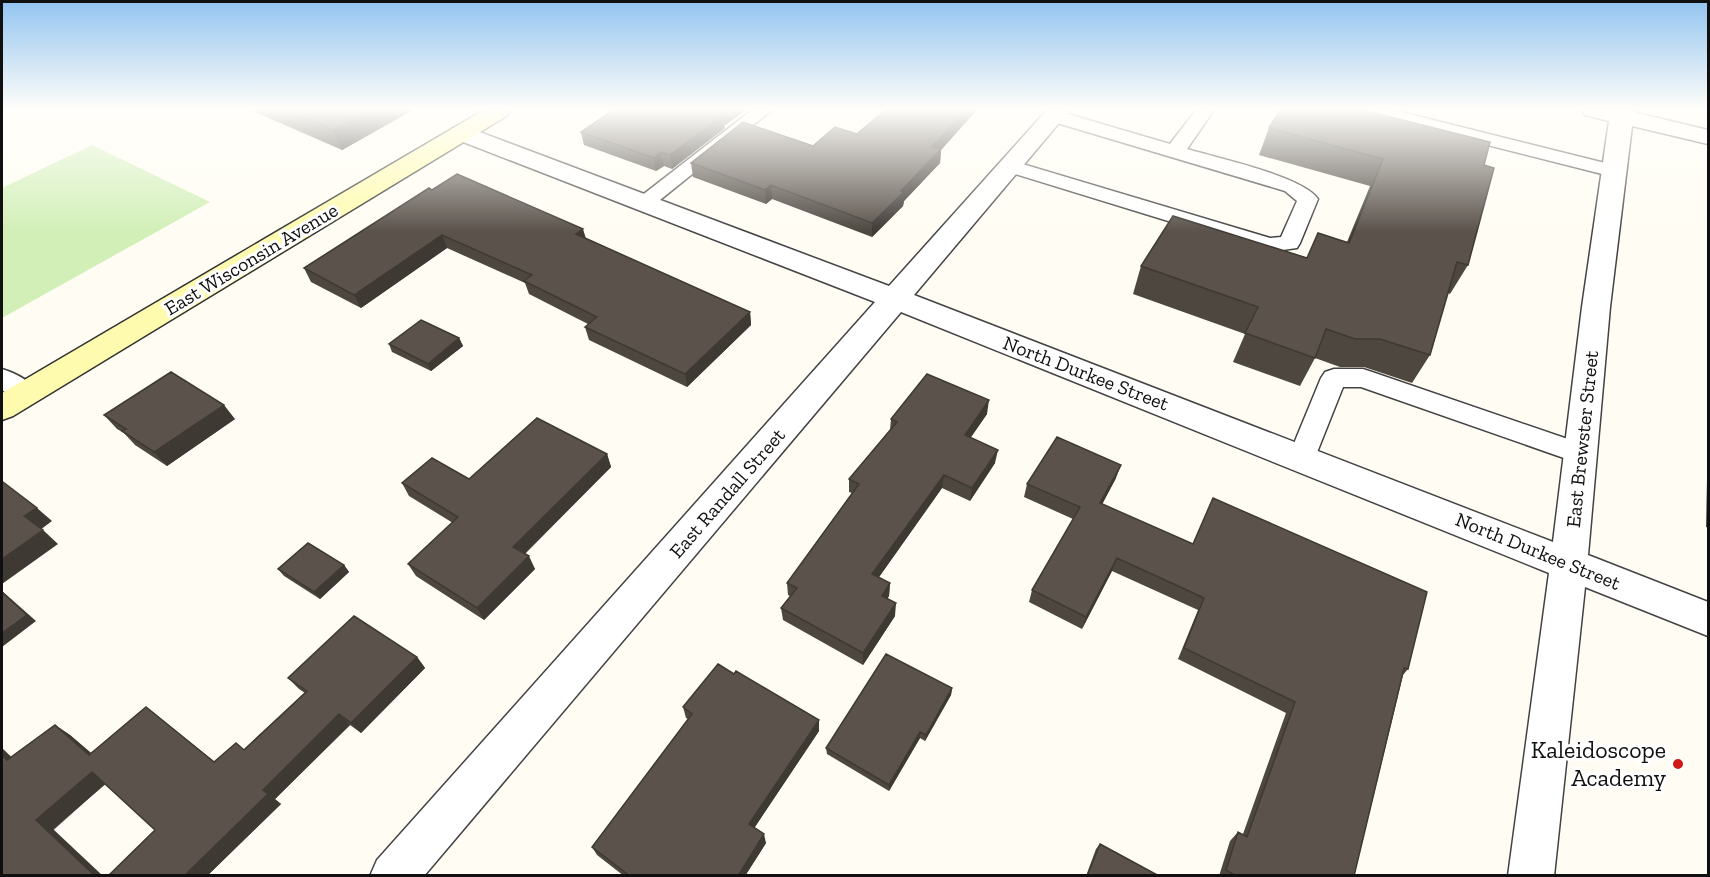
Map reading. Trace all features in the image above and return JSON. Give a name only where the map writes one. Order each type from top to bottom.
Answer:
[{"type":"main road","name":"East Wisconsin Avenue","points":[[2,408],[431,151]]},
{"type":"street","name":"North Durkee Street","points":[[507,151],[896,299],[1708,619]]},
{"type":"street","name":"East Randall Street","points":[[393,876],[1023,151]]},
{"type":"street","name":"East Brewster Street","points":[[1530,876],[1569,564],[1596,307],[1614,171],[1613,151]]},
{"type":"lane","points":[[643,204],[711,151]]},
{"type":"lane","points":[[1009,166],[1269,245],[1289,243],[1308,199],[1292,187],[1172,151]]},
{"type":"lane","points":[[1534,151],[1614,171]]},
{"type":"lane","points":[[2,378],[26,393]]},
{"type":"lane","points":[[1302,458],[1334,378],[1364,378],[1581,454]]},
{"type":"green space","points":[[80,151],[104,151],[210,202],[2,318],[2,188]]},
{"type":"building","points":[[634,151],[675,151],[670,155],[661,152],[654,158]]},
{"type":"building","points":[[706,151],[939,151],[901,191],[904,192],[872,223],[771,185],[765,190],[691,163]]},
{"type":"building","points":[[1353,151],[1488,151],[1484,165],[1494,168],[1468,265],[1457,262],[1430,355],[1380,339],[1355,339],[1326,329],[1315,358],[1245,333],[1258,307],[1141,266],[1173,216],[1307,258],[1318,233],[1349,243],[1383,159]]},
{"type":"building","points":[[457,174],[583,229],[576,234],[750,312],[685,374],[585,327],[597,317],[524,281],[532,275],[442,235],[354,295],[304,268],[429,188],[432,190]]},
{"type":"building","points":[[421,320],[459,338],[428,364],[389,344]]},
{"type":"building","points":[[171,372],[224,405],[154,452],[122,431],[126,429],[104,415]]},
{"type":"building","points":[[927,374],[989,400],[965,435],[998,450],[972,488],[944,475],[872,574],[890,583],[882,596],[896,603],[863,653],[781,608],[797,588],[787,583],[859,484],[849,479],[897,422],[891,419]]},
{"type":"building","points":[[537,418],[607,454],[513,547],[529,556],[477,608],[408,564],[458,517],[402,483],[432,458],[469,479]]},
{"type":"building","points":[[1057,437],[1121,465],[1100,503],[1193,544],[1213,498],[1427,592],[1408,669],[1404,668],[1354,876],[1236,876],[1226,870],[1238,832],[1247,837],[1295,702],[1184,648],[1204,598],[1117,558],[1086,617],[1032,590],[1080,507],[1027,484]]},
{"type":"building","points":[[2,483],[37,508],[24,516],[43,530],[2,559]]},
{"type":"building","points":[[308,543],[344,565],[314,592],[278,569]]},
{"type":"building","points":[[2,592],[27,615],[2,633]]},
{"type":"building","points":[[354,616],[417,657],[351,723],[339,714],[263,790],[268,794],[184,876],[108,876],[155,830],[92,772],[36,820],[95,876],[2,876],[2,755],[7,760],[55,725],[89,755],[146,707],[214,762],[236,743],[244,750],[307,691],[288,678]]},
{"type":"building","points":[[886,654],[952,688],[926,735],[920,732],[889,785],[826,748]]},
{"type":"building","points":[[718,664],[734,674],[736,671],[819,720],[749,824],[764,834],[738,876],[630,876],[592,847],[692,714],[683,707]]},
{"type":"building","points":[[1100,844],[1159,876],[1087,876]]},
{"type":"place","name":"Kaleidoscope Academy","points":[[1678,764]]}]
